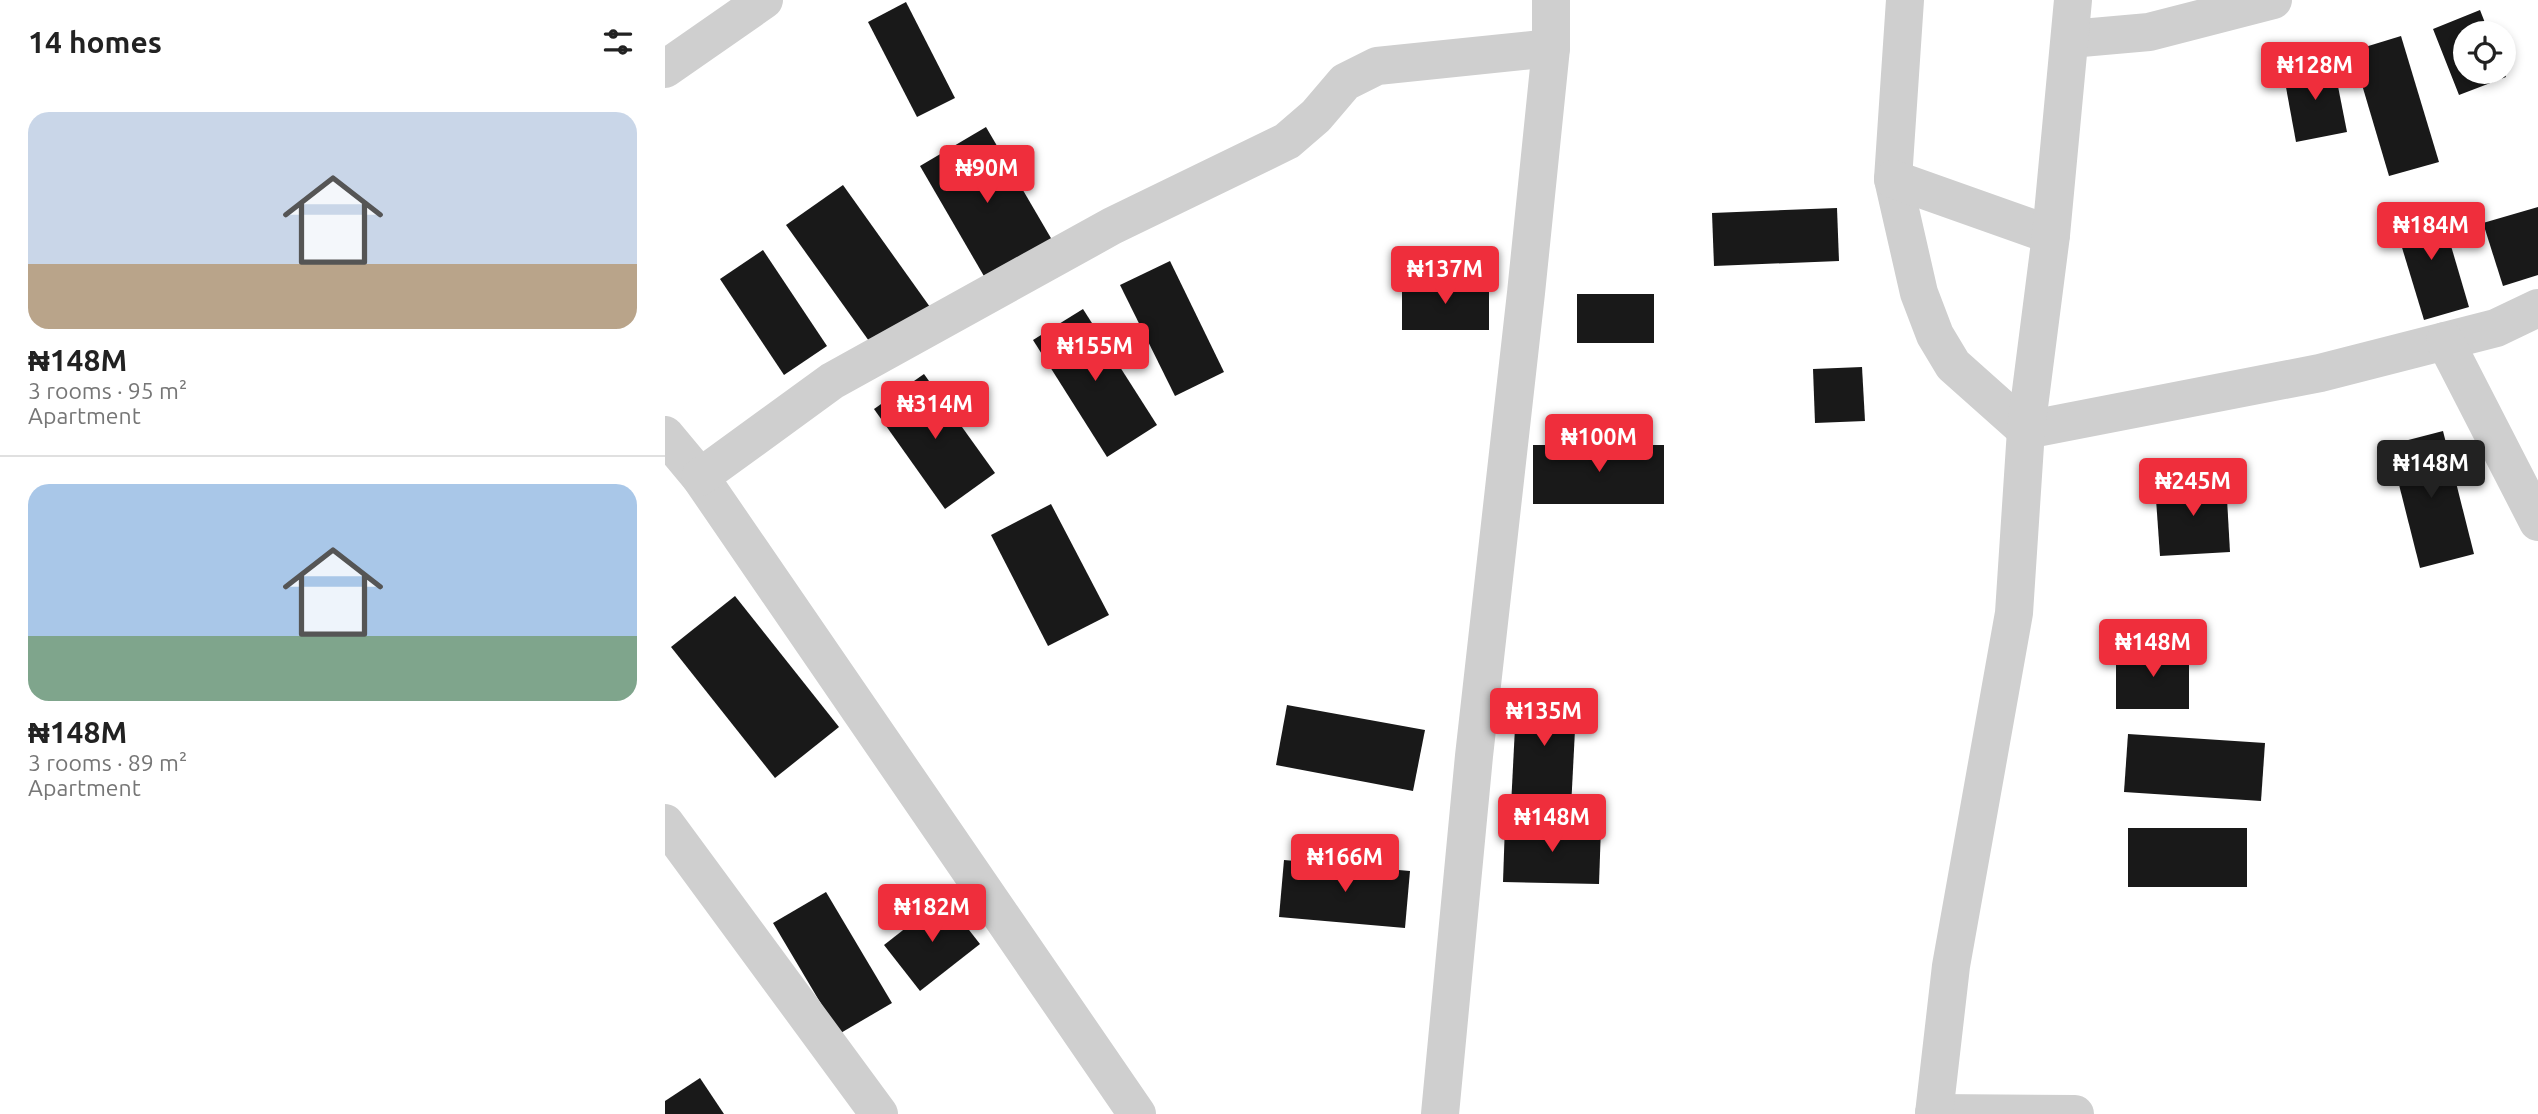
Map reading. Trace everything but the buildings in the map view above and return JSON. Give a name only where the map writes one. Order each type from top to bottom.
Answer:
[{"type":"street","points":[[665,69],[764,0]]},
{"type":"street","points":[[1440,1114],[1474,756],[1551,48],[1551,0]]},
{"type":"street","points":[[1905,0],[1893,178],[1919,293],[1935,335],[1954,365],[2027,430]]},
{"type":"street","points":[[2073,0],[2051,235],[2027,430],[2014,613],[1951,966],[1934,1113],[2075,1114]]},
{"type":"street","points":[[2070,39],[2149,33],[2273,0]]},
{"type":"street","points":[[700,477],[832,381],[1112,226],[1287,141],[1316,116],[1345,82],[1377,66],[1551,48]]},
{"type":"street","points":[[1893,178],[2051,235]]},
{"type":"street","points":[[2027,430],[2320,373],[2496,328],[2538,309]]},
{"type":"street","points":[[2445,341],[2538,522]]},
{"type":"street","points":[[665,435],[700,477],[1137,1114]]},
{"type":"street","points":[[665,823],[879,1114]]}]
